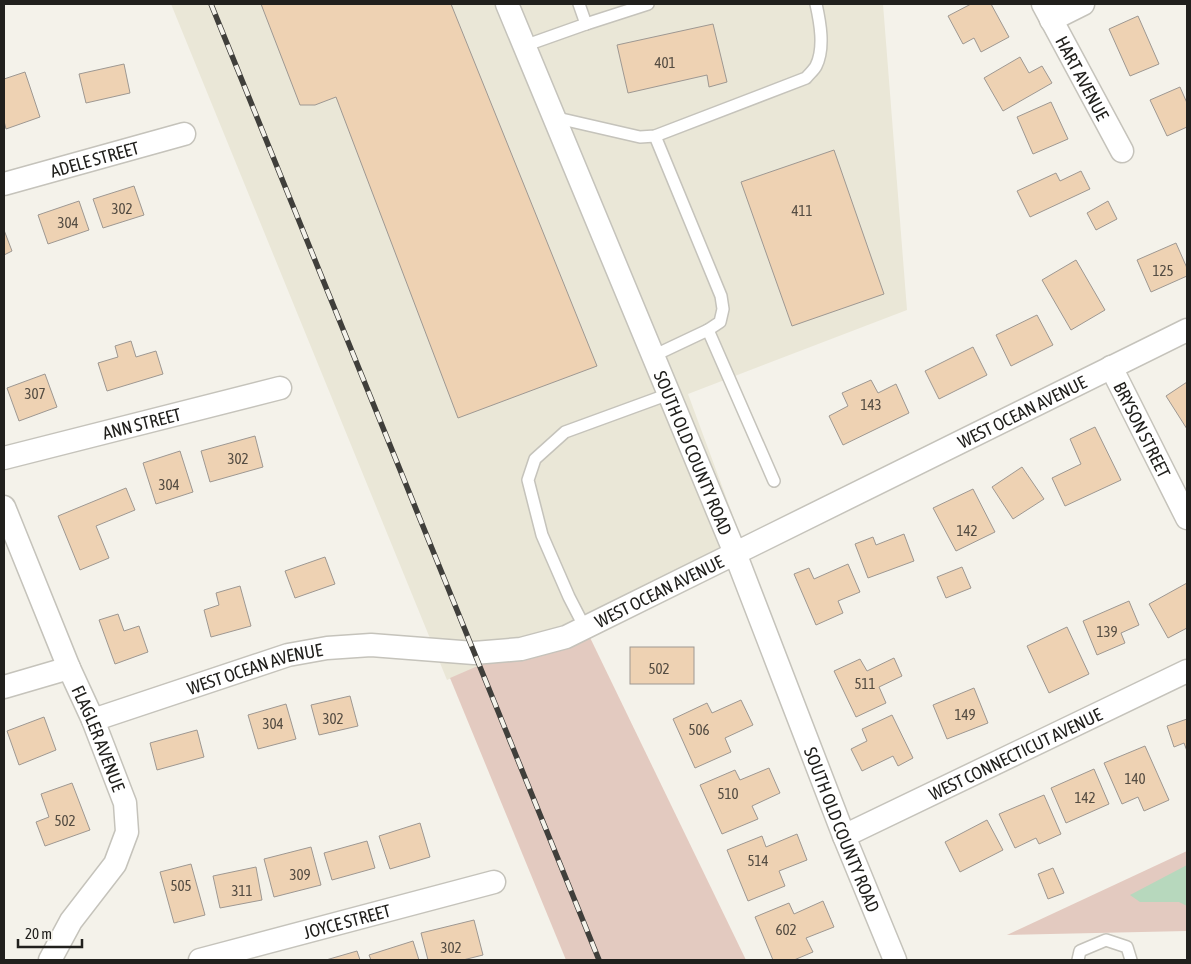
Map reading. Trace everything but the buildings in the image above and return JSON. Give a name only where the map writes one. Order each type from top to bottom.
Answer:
[{"type":"street","name":"SOUTH OLD COUNTY ROAD","points":[[507,4],[735,553],[844,836],[895,960]]},
{"type":"street","points":[[1047,12],[1083,4]]},
{"type":"street","name":"HART AVENUE","points":[[1047,12],[1122,151]]},
{"type":"street","name":"ADELE STREET","points":[[4,184],[184,134]]},
{"type":"street","name":"WEST OCEAN AVENUE","points":[[93,720],[288,656],[327,648],[371,645],[474,653],[521,649],[566,637],[1187,330]]},
{"type":"street","name":"BRYSON STREET","points":[[1111,367],[1187,518]]},
{"type":"street","name":"ANN STREET","points":[[4,458],[280,388]]},
{"type":"street","name":"FLAGLER AVENUE","points":[[4,507],[69,668],[93,720],[125,804],[127,832],[115,864],[71,921],[50,960]]},
{"type":"street","points":[[4,687],[69,668]]},
{"type":"street","name":"WEST CONNECTICUT AVENUE","points":[[844,836],[1187,672]]},
{"type":"street","name":"JOYCE STREET","points":[[200,960],[494,882]]},
{"type":"lane","points":[[579,4],[586,24]]},
{"type":"lane","points":[[524,46],[648,4]]},
{"type":"lane","points":[[553,117],[640,137],[655,136],[806,78],[816,66],[820,50],[820,22],[816,4]]},
{"type":"lane","points":[[653,356],[708,330],[720,322],[724,309],[721,296],[655,136]]},
{"type":"lane","points":[[708,330],[774,481]]},
{"type":"lane","points":[[585,628],[569,597],[542,535],[528,480],[535,459],[565,432],[669,394]]},
{"type":"lane","points":[[1078,960],[1080,951],[1106,940],[1127,947],[1131,960]]},
{"type":"shaded area","points":[[171,4],[883,4],[907,310],[688,394],[746,551],[447,680]]},
{"type":"shaded area","points":[[582,621],[746,960],[566,960],[450,678]]},
{"type":"shaded area","points":[[1187,851],[1187,931],[1007,935]]},
{"type":"shaded area","points":[[1187,865],[1187,906],[1179,902],[1140,902],[1130,895]]},
{"type":"railway","points":[[211,4],[599,960]]}]
